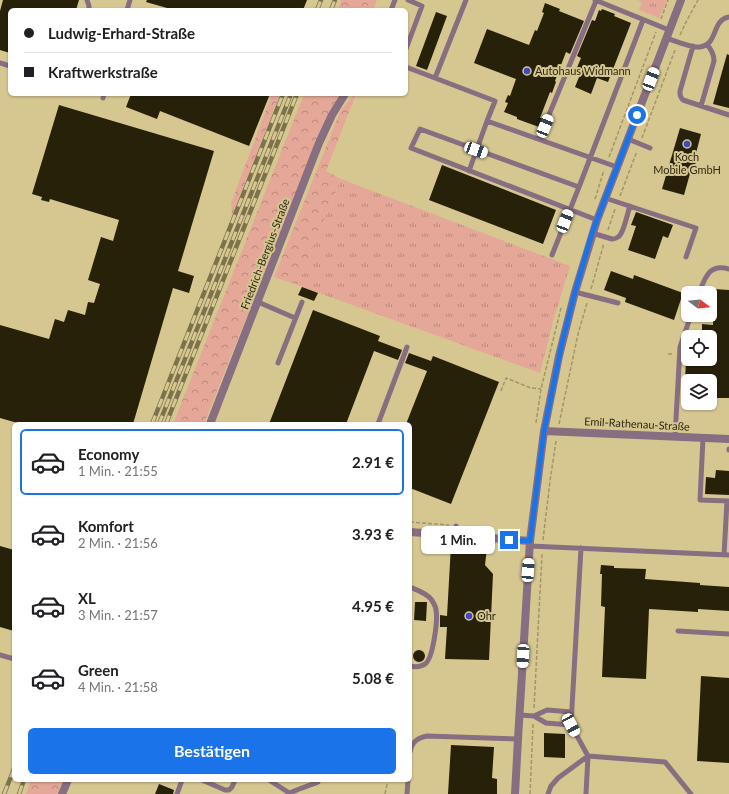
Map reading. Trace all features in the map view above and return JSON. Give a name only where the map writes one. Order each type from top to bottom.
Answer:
[{"type":"street","points":[[515,794],[530,543],[544,431],[559,356],[592,233],[681,0]]},
{"type":"street","name":"Friedrich-Bergius-Straße","points":[[211,422],[320,143],[332,115],[344,96]]},
{"type":"street","name":"Emil-Rathenau-Straße","points":[[544,431],[729,440]]},
{"type":"street","points":[[412,532],[530,543]]},
{"type":"street","points":[[62,794],[67,782]]},
{"type":"lane","points":[[408,0],[422,6],[408,44]]},
{"type":"lane","points":[[435,78],[466,0]]},
{"type":"lane","points":[[540,139],[595,0],[643,20],[668,34],[678,42],[693,46],[707,44],[712,39],[720,21],[723,18],[729,17]]},
{"type":"lane","points":[[552,254],[643,20]]},
{"type":"lane","points":[[701,106],[714,61],[714,56],[707,44]]},
{"type":"lane","points":[[693,46],[680,91],[681,98],[683,100],[729,114]]},
{"type":"lane","points":[[408,68],[495,101],[468,171]]},
{"type":"lane","points":[[487,121],[617,167]]},
{"type":"lane","points":[[578,187],[420,129],[411,148],[597,220]]},
{"type":"lane","points":[[628,140],[650,148]]},
{"type":"lane","points":[[605,198],[696,228],[686,257]]},
{"type":"lane","points":[[592,233],[606,238],[615,239],[619,237],[630,206]]},
{"type":"lane","points":[[702,286],[705,277],[711,270],[720,268],[729,269]]},
{"type":"lane","points":[[575,292],[618,303]]},
{"type":"lane","points":[[258,302],[295,318]]},
{"type":"lane","points":[[278,364],[302,302]]},
{"type":"lane","points":[[675,437],[680,347],[689,322]]},
{"type":"lane","points":[[379,422],[407,347]]},
{"type":"lane","points":[[530,543],[543,546],[727,555],[728,501],[700,500],[703,438]]},
{"type":"lane","points":[[456,526],[456,536]]},
{"type":"lane","points":[[581,548],[571,725],[588,756],[586,794]]},
{"type":"lane","points":[[412,588],[421,591],[431,599],[436,610],[434,643],[429,659],[426,664],[421,666],[412,666]]},
{"type":"lane","points":[[678,631],[729,634]]},
{"type":"lane","points":[[0,655],[12,658]]},
{"type":"lane","points":[[519,716],[534,716],[547,710],[572,712]]},
{"type":"lane","points":[[534,716],[546,723],[571,725]]},
{"type":"lane","points":[[412,747],[414,742],[427,736],[518,739]]},
{"type":"lane","points":[[548,794],[551,786],[558,778],[588,756],[665,762],[691,794]]},
{"type":"lane","points":[[177,794],[181,782]]},
{"type":"lane","points":[[207,782],[225,790],[229,790],[234,782]]},
{"type":"lane","points":[[273,782],[290,793],[318,782]]},
{"type":"lane","points":[[407,794],[408,782]]},
{"type":"path","points":[[530,794],[543,546],[557,431],[578,334],[617,202],[686,22],[698,0]]},
{"type":"path","points":[[501,390],[506,378],[531,388],[541,389]]},
{"type":"path","points":[[385,794],[388,782]]},
{"type":"green space","points":[[341,0],[377,0],[374,8],[339,8]]},
{"type":"green space","points":[[637,0],[667,0],[659,18],[639,10],[642,2]]},
{"type":"green space","points":[[271,96],[279,96],[232,216],[231,203]]},
{"type":"green space","points":[[303,96],[341,96],[321,130],[205,422],[174,422]]},
{"type":"green space","points":[[352,96],[355,96],[326,171],[341,179],[297,285],[274,277],[340,112]]},
{"type":"green space","points":[[341,179],[570,266],[554,318],[540,373],[297,285]]},
{"type":"green space","points":[[30,782],[62,782],[57,794],[26,794]]},
{"type":"building","points":[[3,0],[79,0],[77,8],[8,8],[8,52],[0,50],[0,11]]},
{"type":"building","points":[[147,0],[307,0],[304,8],[167,8],[146,2]]},
{"type":"building","name":"Autohaus Widmann","points":[[545,3],[560,9],[559,11],[584,21],[570,54],[566,52],[552,93],[550,92],[540,118],[542,118],[539,127],[517,119],[517,117],[504,112],[508,103],[505,102],[508,95],[510,96],[516,79],[474,63],[487,29],[529,45],[535,30],[537,31],[544,13],[542,12]]},
{"type":"building","name":"Autohaus Widmann","points":[[602,9],[631,23],[608,82],[597,78],[591,94],[575,87],[581,72],[576,70],[581,58],[577,56],[592,20],[595,21],[599,10],[601,11]]},
{"type":"building","points":[[436,12],[447,16],[427,70],[416,66]]},
{"type":"building","points":[[727,54],[729,55],[729,108],[713,104]]},
{"type":"building","points":[[130,96],[269,96],[249,146],[160,111],[157,119],[126,107]]},
{"type":"building","points":[[59,105],[214,151],[178,271],[194,276],[189,293],[173,288],[134,422],[14,422],[0,418],[0,325],[49,339],[55,319],[64,322],[68,310],[85,315],[88,302],[94,303],[100,284],[88,280],[101,237],[113,241],[119,220],[50,199],[49,202],[41,200],[42,197],[32,194]]},
{"type":"building","points":[[680,128],[701,134],[694,161],[696,162],[693,171],[691,170],[684,195],[662,189]]},
{"type":"building","points":[[442,165],[556,210],[543,244],[429,200]]},
{"type":"building","points":[[636,212],[673,225],[668,238],[663,236],[655,259],[628,250],[636,226],[631,225]]},
{"type":"building","points":[[611,271],[633,279],[634,275],[681,292],[681,299],[674,320],[625,302],[626,298],[604,290]]},
{"type":"building","points":[[302,287],[318,293],[314,301],[298,295]]},
{"type":"building","points":[[717,289],[729,290],[729,398],[717,398],[717,374],[685,374],[686,366],[717,366],[717,330],[702,330],[702,324],[713,325],[713,322],[717,322]]},
{"type":"building","points":[[313,310],[380,336],[378,341],[402,350],[398,360],[374,351],[347,422],[270,422]]},
{"type":"building","points":[[409,353],[431,361],[433,356],[499,382],[451,504],[412,489],[412,422],[407,422],[427,371],[405,363]]},
{"type":"building","points":[[716,470],[729,471],[729,495],[705,494],[706,477],[715,478]]},
{"type":"building","name":"Ohr","points":[[451,545],[487,548],[485,565],[493,574],[489,660],[445,659],[447,627],[440,627],[440,615],[447,616]]},
{"type":"building","points":[[0,546],[12,549],[12,630],[0,627]]},
{"type":"building","points":[[601,565],[614,566],[614,568],[646,569],[645,579],[700,583],[700,585],[729,587],[729,611],[698,609],[698,612],[649,609],[646,679],[602,677],[605,607],[601,606]]},
{"type":"building","points":[[415,602],[427,602],[426,621],[414,620]]},
{"type":"building","points":[[417,650],[421,650],[425,656],[421,662],[417,662],[413,658],[413,654]]},
{"type":"building","points":[[701,676],[729,678],[729,763],[697,761]]},
{"type":"building","points":[[544,733],[565,734],[565,758],[544,757]]},
{"type":"building","points":[[451,745],[494,747],[492,778],[497,779],[497,794],[448,794]]},
{"type":"building","points":[[159,784],[174,790],[173,794],[155,794]]},
{"type":"railway","points":[[318,8],[321,0]]},
{"type":"railway","points":[[332,8],[335,0]]},
{"type":"railway","points":[[153,422],[282,96]]},
{"type":"railway","points":[[160,422],[290,96]]},
{"type":"railway","points":[[167,422],[296,96]]},
{"type":"railway","points":[[4,794],[12,774]]},
{"type":"railway","points":[[19,794],[23,782]]},
{"type":"place","name":"Autohaus Widmann","points":[[527,71]]},
{"type":"place","name":"Koch Mobile GmbH","points":[[687,144]]},
{"type":"place","name":"Ohr","points":[[469,616]]},
{"type":"route","points":[[509,540],[530,541],[544,431],[562,343],[592,233],[637,115]]}]
